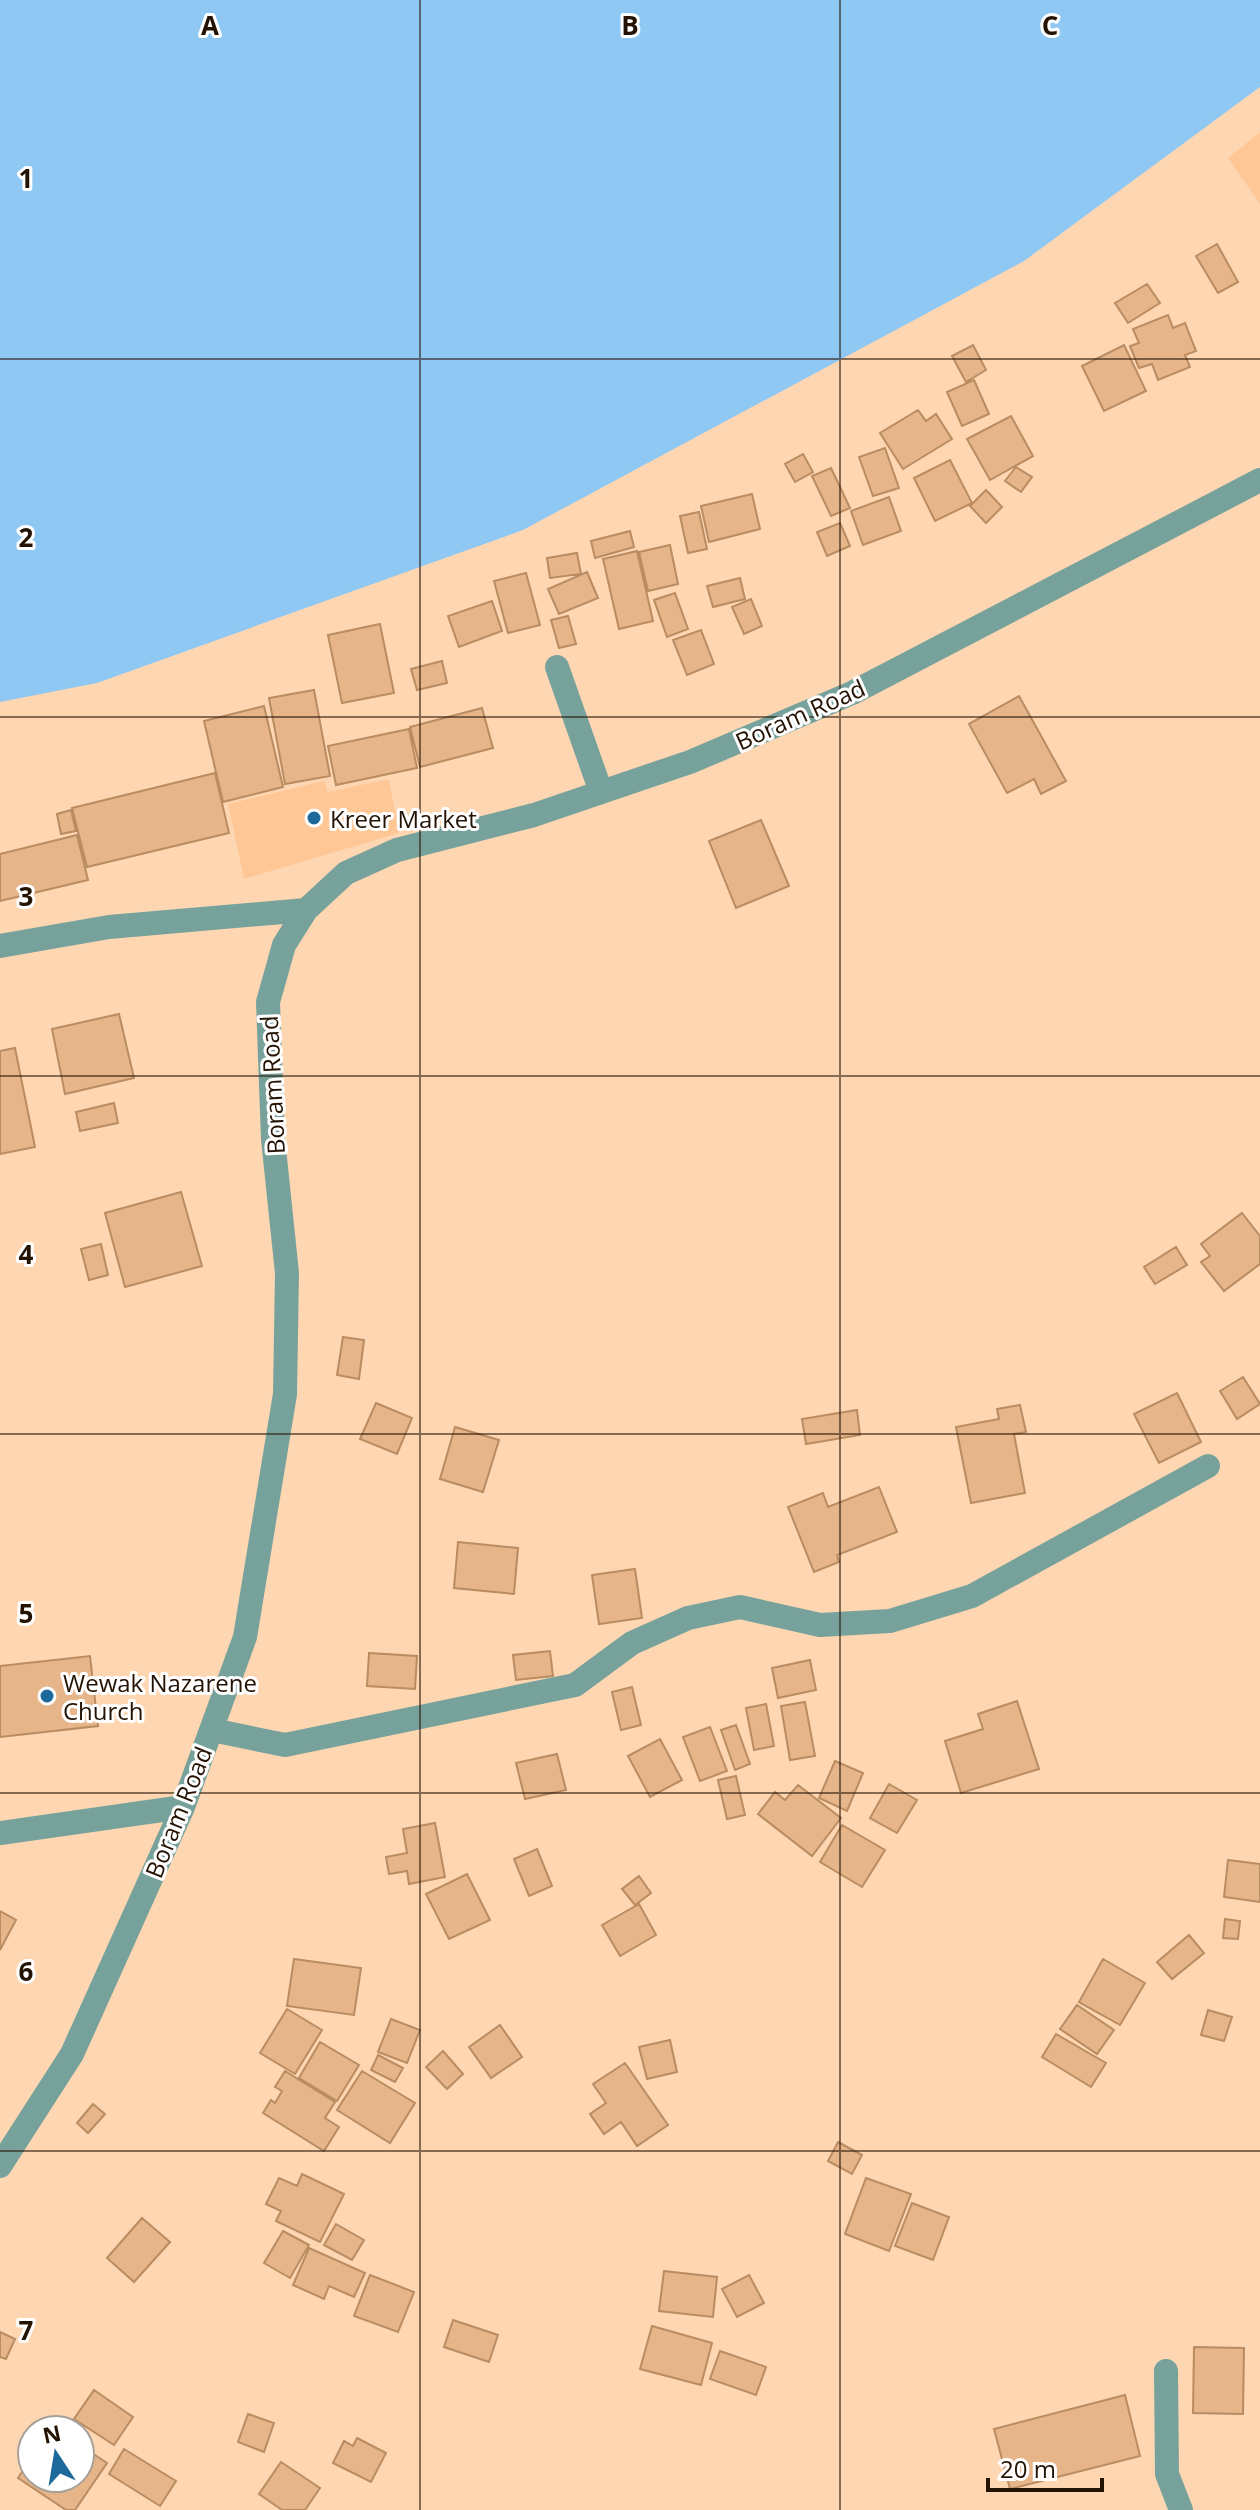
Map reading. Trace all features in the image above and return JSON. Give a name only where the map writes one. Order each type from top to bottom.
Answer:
[{"type":"street","name":"Boram Road","points":[[0,2166],[72,2054],[183,1807],[245,1637],[285,1394],[287,1273],[273,1139],[268,1002],[284,945],[306,910],[346,873],[397,850],[534,815],[690,762],[852,693],[1260,480]]},
{"type":"street","points":[[557,667],[601,792]]},
{"type":"street","points":[[0,946],[109,927],[306,910]]},
{"type":"street","points":[[212,1730],[285,1745],[575,1685],[632,1643],[688,1618],[740,1607],[820,1625],[890,1621],[972,1596],[1208,1466]]},
{"type":"street","points":[[0,1833],[183,1807]]},
{"type":"street","points":[[1166,2371],[1167,2474],[1181,2510]]},
{"type":"shaded area","points":[[1260,132],[1260,204],[1228,158]]},
{"type":"shaded area","name":"Kreer Market","points":[[389,779],[399,833],[244,879],[228,804],[324,781],[328,792]]},
{"type":"water","points":[[0,0],[1260,0],[1260,87],[1024,261],[523,530],[97,683],[0,702]]},
{"type":"building","points":[[1217,244],[1238,282],[1218,293],[1196,256]]},
{"type":"building","points":[[1147,284],[1160,303],[1128,323],[1115,303]]},
{"type":"building","points":[[1168,315],[1173,328],[1185,323],[1196,351],[1185,355],[1190,367],[1158,380],[1152,364],[1139,368],[1130,346],[1139,343],[1133,329]]},
{"type":"building","points":[[973,345],[986,370],[966,382],[952,356]]},
{"type":"building","points":[[1124,345],[1146,391],[1104,411],[1082,366]]},
{"type":"building","points":[[974,380],[989,414],[962,426],[947,392]]},
{"type":"building","points":[[918,410],[926,421],[936,414],[952,439],[903,469],[880,433]]},
{"type":"building","points":[[1011,416],[1033,456],[990,480],[967,439]]},
{"type":"building","points":[[885,448],[899,488],[873,496],[859,457]]},
{"type":"building","points":[[803,454],[813,472],[795,482],[785,464]]},
{"type":"building","points":[[950,460],[972,503],[935,521],[914,478]]},
{"type":"building","points":[[1016,467],[1032,477],[1021,492],[1005,481]]},
{"type":"building","points":[[831,468],[850,508],[831,516],[812,476]]},
{"type":"building","points":[[986,490],[1002,507],[986,523],[970,506]]},
{"type":"building","points":[[752,494],[760,529],[709,542],[701,506]]},
{"type":"building","points":[[889,497],[901,531],[863,545],[851,511]]},
{"type":"building","points":[[699,512],[707,549],[688,553],[680,516]]},
{"type":"building","points":[[840,523],[850,546],[827,556],[817,532]]},
{"type":"building","points":[[630,531],[634,547],[595,558],[591,541]]},
{"type":"building","points":[[670,545],[678,584],[648,591],[639,552]]},
{"type":"building","points":[[637,551],[653,621],[619,629],[603,559]]},
{"type":"building","points":[[577,553],[581,574],[550,578],[547,558]]},
{"type":"building","points":[[587,572],[598,598],[559,614],[548,589]]},
{"type":"building","points":[[526,573],[540,625],[508,633],[494,581]]},
{"type":"building","points":[[740,578],[745,599],[713,607],[707,586]]},
{"type":"building","points":[[675,593],[688,629],[667,637],[654,600]]},
{"type":"building","points":[[751,599],[762,626],[744,634],[732,607]]},
{"type":"building","points":[[492,601],[502,631],[459,647],[448,616]]},
{"type":"building","points":[[568,616],[576,644],[559,648],[551,620]]},
{"type":"building","points":[[380,624],[394,693],[342,703],[328,635]]},
{"type":"building","points":[[701,630],[714,664],[687,675],[673,640]]},
{"type":"building","points":[[442,661],[447,683],[417,690],[411,669]]},
{"type":"building","points":[[314,690],[330,776],[285,784],[269,698]]},
{"type":"building","points":[[1019,696],[1066,781],[1041,794],[1034,779],[1007,793],[969,724]]},
{"type":"building","points":[[264,706],[283,787],[223,802],[204,721]]},
{"type":"building","points":[[482,708],[493,748],[420,767],[410,727]]},
{"type":"building","points":[[409,729],[417,768],[336,785],[328,746]]},
{"type":"building","points":[[215,773],[229,833],[87,867],[72,808]]},
{"type":"building","points":[[71,810],[76,831],[61,834],[57,814]]},
{"type":"building","points":[[761,820],[789,886],[736,908],[709,841]]},
{"type":"building","points":[[77,835],[88,880],[0,901],[0,854]]},
{"type":"building","points":[[119,1014],[134,1078],[65,1094],[52,1029]]},
{"type":"building","points":[[15,1048],[35,1147],[0,1154],[0,1051]]},
{"type":"building","points":[[114,1103],[118,1123],[80,1131],[76,1112]]},
{"type":"building","points":[[181,1192],[202,1266],[125,1287],[105,1213]]},
{"type":"building","points":[[1242,1213],[1260,1236],[1260,1264],[1224,1291],[1201,1262],[1210,1256],[1201,1244]]},
{"type":"building","points":[[101,1244],[108,1275],[89,1280],[81,1249]]},
{"type":"building","points":[[1176,1247],[1187,1265],[1155,1284],[1144,1267]]},
{"type":"building","points":[[343,1337],[364,1340],[359,1379],[337,1375]]},
{"type":"building","points":[[1243,1377],[1260,1404],[1237,1419],[1220,1391]]},
{"type":"building","points":[[1177,1393],[1201,1442],[1159,1463],[1134,1414]]},
{"type":"building","points":[[376,1403],[412,1418],[397,1454],[360,1439]]},
{"type":"building","points":[[1020,1405],[1026,1432],[1014,1434],[1025,1493],[971,1503],[956,1427],[999,1419],[997,1409]]},
{"type":"building","points":[[857,1410],[860,1435],[806,1444],[802,1419]]},
{"type":"building","points":[[455,1427],[499,1440],[483,1492],[440,1479]]},
{"type":"building","points":[[879,1487],[897,1532],[837,1555],[839,1562],[814,1572],[788,1507],[823,1493],[828,1507]]},
{"type":"building","points":[[458,1542],[518,1548],[514,1594],[454,1588]]},
{"type":"building","points":[[635,1569],[642,1618],[599,1624],[592,1575]]},
{"type":"building","points":[[550,1651],[553,1676],[516,1680],[513,1655]]},
{"type":"building","points":[[369,1653],[417,1656],[415,1689],[367,1686]]},
{"type":"building","name":"Wewak Nazarene Church","points":[[90,1656],[98,1726],[0,1737],[0,1666]]},
{"type":"building","points":[[810,1660],[816,1690],[778,1698],[772,1668]]},
{"type":"building","points":[[632,1687],[641,1725],[621,1730],[612,1692]]},
{"type":"building","points":[[1017,1701],[1039,1769],[961,1793],[945,1741],[983,1729],[978,1714]]},
{"type":"building","points":[[805,1702],[815,1756],[790,1760],[781,1706]]},
{"type":"building","points":[[766,1704],[774,1746],[754,1750],[746,1708]]},
{"type":"building","points":[[736,1725],[750,1764],[735,1770],[721,1730]]},
{"type":"building","points":[[710,1727],[727,1771],[700,1781],[683,1737]]},
{"type":"building","points":[[660,1739],[682,1780],[650,1797],[628,1756]]},
{"type":"building","points":[[557,1754],[566,1790],[525,1799],[516,1763]]},
{"type":"building","points":[[835,1761],[863,1773],[847,1811],[819,1798]]},
{"type":"building","points":[[736,1776],[745,1815],[727,1819],[718,1780]]},
{"type":"building","points":[[889,1784],[917,1800],[897,1833],[870,1818]]},
{"type":"building","points":[[798,1785],[841,1818],[812,1856],[758,1814],[775,1792],[785,1800]]},
{"type":"building","points":[[435,1823],[445,1877],[409,1884],[407,1871],[389,1874],[386,1857],[407,1853],[403,1829]]},
{"type":"building","points":[[842,1825],[885,1850],[862,1887],[820,1862]]},
{"type":"building","points":[[537,1849],[552,1886],[529,1896],[514,1859]]},
{"type":"building","points":[[1228,1860],[1260,1864],[1260,1902],[1224,1897]]},
{"type":"building","points":[[467,1874],[490,1920],[449,1939],[426,1894]]},
{"type":"building","points":[[639,1876],[651,1893],[635,1905],[622,1889]]},
{"type":"building","points":[[639,1904],[656,1935],[620,1956],[602,1925]]},
{"type":"building","points":[[0,1911],[16,1920],[0,1950]]},
{"type":"building","points":[[1225,1919],[1240,1921],[1238,1939],[1223,1938]]},
{"type":"building","points":[[1189,1935],[1204,1953],[1172,1979],[1157,1962]]},
{"type":"building","points":[[294,1959],[361,1968],[354,2015],[287,2006]]},
{"type":"building","points":[[1103,1959],[1145,1983],[1120,2025],[1079,2002]]},
{"type":"building","points":[[1077,2005],[1114,2030],[1097,2054],[1060,2029]]},
{"type":"building","points":[[287,2009],[322,2030],[295,2074],[260,2053]]},
{"type":"building","points":[[1208,2010],[1232,2017],[1224,2041],[1201,2035]]},
{"type":"building","points":[[391,2019],[420,2030],[407,2063],[378,2052]]},
{"type":"building","points":[[500,2025],[522,2057],[491,2078],[469,2047]]},
{"type":"building","points":[[1056,2034],[1106,2063],[1091,2087],[1042,2057]]},
{"type":"building","points":[[670,2040],[677,2072],[647,2079],[639,2047]]},
{"type":"building","points":[[320,2042],[359,2065],[337,2101],[299,2078]]},
{"type":"building","points":[[443,2051],[463,2074],[447,2089],[426,2067]]},
{"type":"building","points":[[378,2055],[403,2068],[395,2082],[371,2070]]},
{"type":"building","points":[[625,2063],[668,2125],[637,2146],[621,2122],[604,2134],[590,2114],[606,2103],[593,2084]]},
{"type":"building","points":[[285,2071],[335,2102],[325,2118],[339,2127],[324,2151],[263,2113],[271,2100],[275,2103],[282,2091],[275,2087]]},
{"type":"building","points":[[362,2071],[415,2103],[390,2143],[337,2110]]},
{"type":"building","points":[[93,2104],[105,2114],[88,2133],[77,2123]]},
{"type":"building","points":[[838,2142],[862,2155],[852,2174],[828,2161]]},
{"type":"building","points":[[302,2174],[344,2194],[320,2242],[276,2221],[281,2211],[266,2204],[279,2178],[297,2186]]},
{"type":"building","points":[[866,2178],[911,2194],[889,2251],[845,2234]]},
{"type":"building","points":[[912,2203],[949,2217],[933,2260],[895,2246]]},
{"type":"building","points":[[142,2218],[170,2242],[134,2282],[107,2258]]},
{"type":"building","points":[[336,2224],[364,2240],[352,2260],[324,2245]]},
{"type":"building","points":[[283,2231],[309,2245],[290,2278],[264,2263]]},
{"type":"building","points":[[309,2248],[365,2273],[354,2297],[329,2286],[324,2299],[293,2285]]},
{"type":"building","points":[[664,2271],[717,2277],[713,2317],[659,2311]]},
{"type":"building","points":[[370,2275],[414,2292],[398,2332],[354,2316]]},
{"type":"building","points":[[749,2275],[764,2303],[737,2317],[722,2289]]},
{"type":"building","points":[[453,2320],[498,2335],[489,2362],[444,2347]]},
{"type":"building","points":[[652,2326],[712,2343],[701,2385],[640,2369]]},
{"type":"building","points":[[0,2332],[15,2339],[6,2359],[0,2357]]},
{"type":"building","points":[[1194,2347],[1244,2348],[1243,2414],[1193,2413]]},
{"type":"building","points":[[720,2351],[766,2367],[756,2395],[710,2379]]},
{"type":"building","points":[[94,2390],[133,2417],[114,2445],[96,2433],[96,2414],[77,2414]]},
{"type":"building","points":[[1125,2395],[1140,2456],[1010,2489],[994,2429]]},
{"type":"building","points":[[248,2414],[274,2423],[264,2452],[238,2442]]},
{"type":"building","points":[[357,2438],[386,2453],[371,2482],[333,2463],[344,2441],[353,2446]]},
{"type":"building","points":[[124,2449],[176,2481],[160,2506],[109,2474]]},
{"type":"building","points":[[96,2456],[107,2463],[96,2479]]},
{"type":"building","points":[[281,2462],[320,2488],[305,2510],[282,2510],[259,2494]]},
{"type":"building","points":[[42,2494],[86,2494],[75,2510],[66,2510]]},
{"type":"place","name":"Kreer Market","points":[[314,818]]},
{"type":"place","name":"Wewak Nazarene Church","points":[[47,1696]]}]
